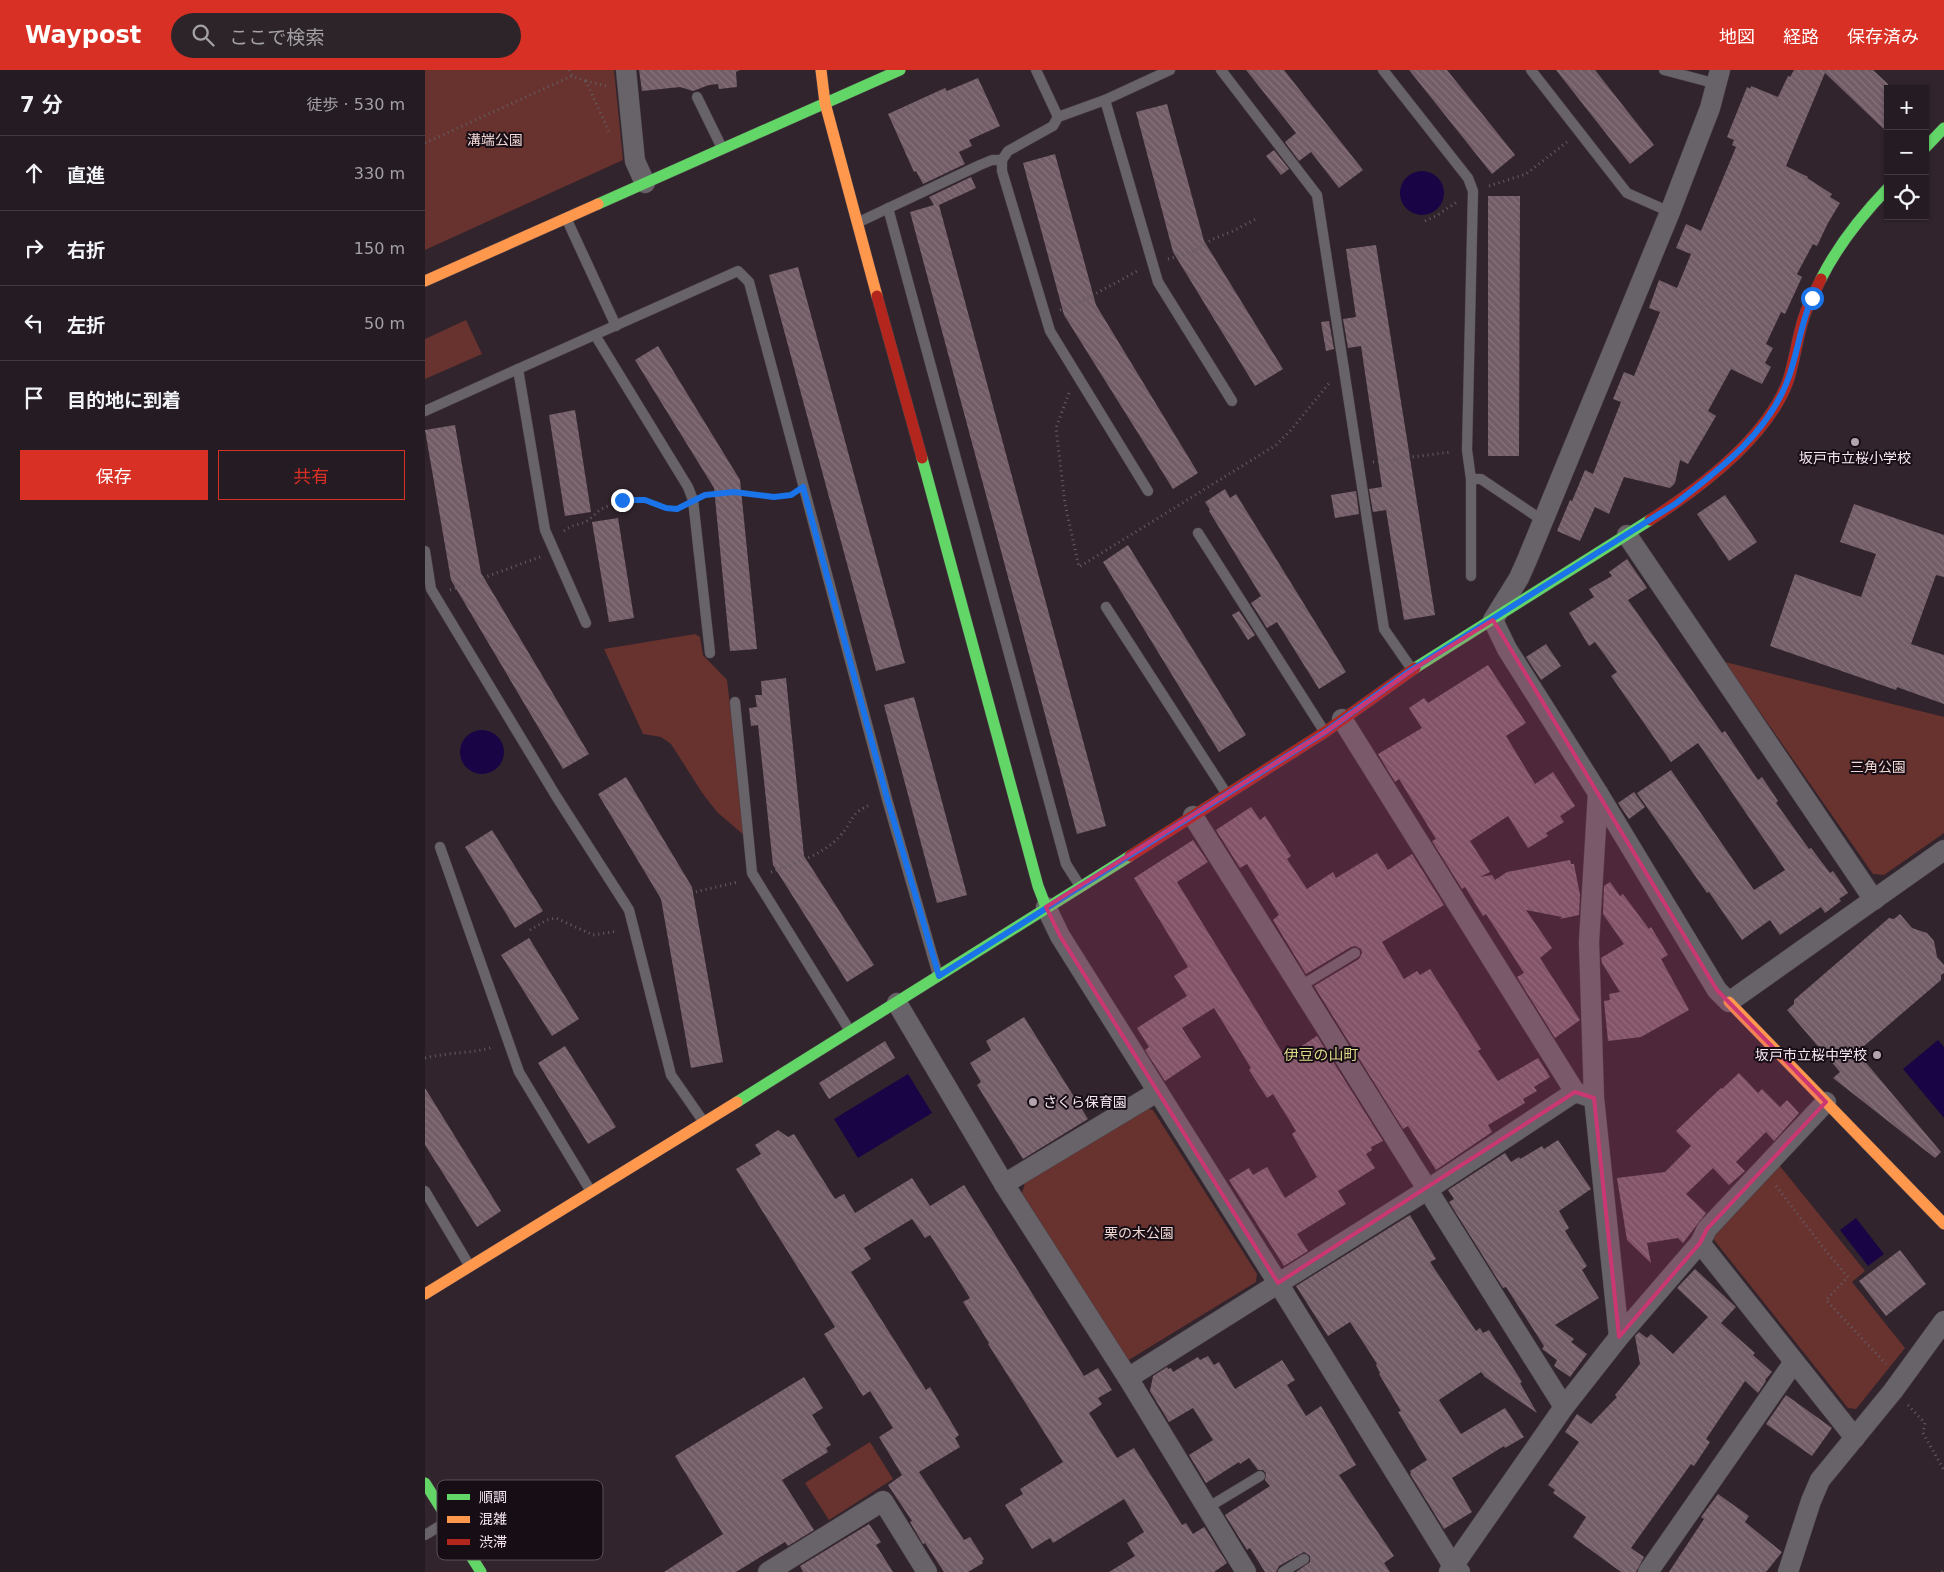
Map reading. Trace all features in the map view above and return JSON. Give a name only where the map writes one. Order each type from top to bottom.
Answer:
[{"type":"street","points":[[626,70],[628,92],[635,113],[635,161],[645,183]]},
{"type":"street","points":[[821,70],[825,103],[857,223],[1038,886],[1046,907],[1060,936],[1278,1283],[1454,1570],[1564,1407],[1619,1337],[1700,1243],[1707,1229],[1827,1102]]},
{"type":"street","points":[[425,281],[900,70]]},
{"type":"street","points":[[1493,620],[1519,578],[1670,212],[1711,108],[1718,77]]},
{"type":"street","points":[[1929,144],[1944,128]]},
{"type":"street","points":[[425,1294],[851,1032],[1046,907],[1193,816],[1325,732],[1411,670],[1627,536],[1675,504],[1742,449],[1762,426],[1778,402],[1788,380],[1804,316],[1829,263],[1862,215],[1884,192]]},
{"type":"street","points":[[1627,536],[1874,900]]},
{"type":"street","points":[[1493,620],[1507,649],[1598,793],[1717,990],[1944,1224]]},
{"type":"street","points":[[1343,719],[1575,1092],[1594,1098]]},
{"type":"street","points":[[1598,793],[1589,942],[1594,1098],[1619,1337]]},
{"type":"street","points":[[1193,816],[1564,1407]]},
{"type":"street","points":[[1729,1002],[1944,850]]},
{"type":"street","points":[[897,1003],[1004,1184],[1128,1378],[1246,1572]]},
{"type":"street","points":[[1004,1184],[1157,1092]]},
{"type":"street","points":[[1128,1378],[1427,1190],[1575,1092]]},
{"type":"street","points":[[1700,1243],[1855,1438]]},
{"type":"street","points":[[1788,1572],[1811,1501],[1820,1480],[1901,1380],[1944,1321]]},
{"type":"street","points":[[1648,1572],[1794,1362]]},
{"type":"street","points":[[425,1483],[437,1502]]},
{"type":"street","points":[[781,1569],[883,1501],[927,1572]]},
{"type":"street","points":[[473,1560],[481,1572]]},
{"type":"lane","points":[[1036,70],[1058,117]]},
{"type":"lane","points":[[1148,491],[1050,331],[1002,171],[1002,160],[1008,150],[1053,126],[1058,117],[1105,100],[1170,70]]},
{"type":"lane","points":[[1221,70],[1317,195],[1385,629],[1411,670]]},
{"type":"lane","points":[[1383,70],[1468,178],[1473,190],[1467,450],[1471,479],[1471,576]]},
{"type":"lane","points":[[1531,70],[1627,193],[1670,212]]},
{"type":"lane","points":[[1664,70],[1718,77]]},
{"type":"lane","points":[[697,97],[722,149]]},
{"type":"lane","points":[[1105,100],[1158,282],[1232,401]]},
{"type":"lane","points":[[857,223],[980,165],[992,160],[1002,160]]},
{"type":"lane","points":[[888,208],[1066,864],[1080,886]]},
{"type":"lane","points":[[566,218],[616,326]]},
{"type":"lane","points":[[425,411],[738,272],[749,282],[887,798],[939,976]]},
{"type":"lane","points":[[595,335],[688,488],[693,500],[710,653]]},
{"type":"lane","points":[[518,369],[545,530],[586,623]]},
{"type":"lane","points":[[1471,479],[1481,479],[1542,520]]},
{"type":"lane","points":[[1198,533],[1325,732]]},
{"type":"lane","points":[[425,551],[431,589],[556,796],[629,910],[671,1074],[704,1122]]},
{"type":"lane","points":[[1106,607],[1227,794]]},
{"type":"lane","points":[[735,702],[751,873],[851,1032]]},
{"type":"lane","points":[[440,847],[519,1072],[591,1191]]},
{"type":"lane","points":[[1299,987],[1355,953]]},
{"type":"lane","points":[[425,1191],[469,1266]]},
{"type":"lane","points":[[1207,1508],[1260,1476]]},
{"type":"lane","points":[[425,1535],[437,1527]]},
{"type":"lane","points":[[1283,1572],[1304,1559]]},
{"type":"path","points":[[569,70],[572,76]]},
{"type":"path","points":[[425,143],[572,76],[628,92]]},
{"type":"path","points":[[586,80],[612,139]]},
{"type":"path","points":[[1425,221],[1436,216],[1473,190],[1526,174],[1579,132]]},
{"type":"path","points":[[1077,375],[1056,428],[1065,504],[1079,567],[1276,445],[1291,430],[1326,385],[1344,366]]},
{"type":"path","points":[[1359,464],[1408,456],[1467,450]]},
{"type":"path","points":[[550,541],[572,526],[586,522],[601,509],[622,500],[645,500],[666,508],[677,509],[705,495],[734,492],[774,497],[791,495],[803,487]]},
{"type":"path","points":[[435,596],[555,552]]},
{"type":"path","points":[[691,893],[755,878],[813,855],[841,836],[851,818],[859,809],[887,798]]},
{"type":"path","points":[[530,930],[547,920],[556,918],[593,935],[615,932],[633,926]]},
{"type":"path","points":[[425,1058],[451,1053],[479,1052],[508,1043]]},
{"type":"path","points":[[1763,1169],[1847,1277],[1826,1300],[1901,1380]]},
{"type":"path","points":[[1914,1410],[1925,1423],[1923,1433],[1944,1470]]},
{"type":"highlighted area","points":[[1493,620],[1717,990],[1826,1102],[1707,1229],[1700,1243],[1619,1337],[1594,1098],[1575,1092],[1278,1283],[1060,936],[1046,907],[1325,732],[1412,670]]},
{"type":"green space","name":"溝端公園","points":[[425,70],[614,70],[623,160],[425,250]]},
{"type":"green space","points":[[466,320],[482,354],[425,379],[425,339]]},
{"type":"green space","points":[[695,634],[700,637],[703,655],[727,680],[745,836],[717,812],[703,794],[671,744],[661,737],[643,734],[604,649]]},
{"type":"green space","name":"三角公園","points":[[1725,662],[1944,717],[1944,833],[1884,875],[1873,874]]},
{"type":"green space","name":"栗の木公園","points":[[1145,1108],[1153,1110],[1257,1274],[1256,1282],[1127,1361],[1022,1193],[1025,1183]]},
{"type":"green space","points":[[1779,1165],[1865,1271],[1852,1282],[1905,1348],[1856,1409],[1848,1408],[1714,1240],[1714,1234]]},
{"type":"green space","points":[[870,1442],[893,1479],[829,1520],[805,1483]]},
{"type":"shaded area","points":[[1422,171],[1434,175],[1440,181],[1444,193],[1440,205],[1434,211],[1422,215],[1410,211],[1404,205],[1400,193],[1404,181],[1410,175]]},
{"type":"shaded area","points":[[482,730],[494,734],[500,740],[504,752],[500,764],[494,770],[482,774],[470,770],[464,764],[460,752],[464,740],[470,734]]},
{"type":"shaded area","points":[[1938,1040],[1944,1047],[1944,1118],[1903,1069]]},
{"type":"shaded area","points":[[908,1074],[932,1113],[858,1158],[834,1119]]},
{"type":"shaded area","points":[[1856,1218],[1884,1254],[1868,1266],[1840,1230]]},
{"type":"building","points":[[639,70],[740,70],[736,72],[737,87],[719,89],[718,84],[693,91],[680,87],[642,91]]},
{"type":"building","points":[[1246,70],[1284,70],[1363,170],[1339,188],[1311,152],[1299,161],[1285,142],[1296,133]]},
{"type":"building","points":[[1409,70],[1447,70],[1515,155],[1492,174]]},
{"type":"building","points":[[1556,70],[1595,70],[1654,145],[1630,164]]},
{"type":"building","points":[[1794,70],[1873,70],[1888,85],[1884,85],[1884,129],[1825,73],[1786,166],[1808,177],[1832,194],[1830,197],[1840,203],[1817,246],[1813,244],[1797,274],[1802,277],[1785,314],[1781,312],[1766,344],[1773,348],[1765,363],[1771,367],[1762,384],[1731,369],[1708,411],[1716,416],[1688,464],[1680,460],[1675,483],[1670,488],[1624,477],[1609,514],[1595,507],[1580,541],[1557,531],[1585,470],[1593,474],[1621,402],[1613,399],[1624,372],[1634,376],[1660,312],[1649,308],[1659,280],[1677,288],[1691,254],[1676,248],[1686,224],[1701,231],[1736,147],[1732,145],[1734,140],[1727,137],[1747,87],[1750,89],[1751,86],[1778,97],[1788,76],[1790,77]]},
{"type":"building","points":[[978,78],[1000,126],[969,140],[972,146],[959,152],[965,164],[923,184],[916,171],[914,172],[888,114],[945,88],[947,91]]},
{"type":"building","points":[[1167,104],[1204,241],[1283,369],[1255,386],[1173,252],[1136,112]]},
{"type":"building","points":[[1274,150],[1289,169],[1281,175],[1266,156]]},
{"type":"building","points":[[1055,154],[1096,305],[1198,473],[1173,489],[1064,315],[1023,163]]},
{"type":"building","points":[[971,177],[976,188],[939,205],[1106,826],[1077,834],[910,212],[934,205],[929,197]]},
{"type":"building","points":[[1488,196],[1520,196],[1519,456],[1488,456]]},
{"type":"building","points":[[1376,245],[1435,615],[1404,620],[1386,510],[1373,512],[1369,489],[1382,487],[1361,346],[1348,348],[1343,319],[1356,317],[1346,249]]},
{"type":"building","points":[[798,267],[905,663],[876,671],[769,275]]},
{"type":"building","points":[[1329,321],[1334,349],[1326,351],[1321,322]]},
{"type":"building","points":[[658,346],[740,480],[757,649],[730,651],[714,488],[635,360]]},
{"type":"building","points":[[575,410],[591,512],[565,516],[549,415]]},
{"type":"building","points":[[455,425],[481,573],[589,754],[563,769],[451,580],[425,430]]},
{"type":"building","points":[[1225,489],[1230,498],[1236,494],[1346,672],[1319,689],[1277,622],[1267,628],[1251,603],[1261,596],[1205,502]]},
{"type":"building","points":[[1356,491],[1359,514],[1335,518],[1331,495]]},
{"type":"building","points":[[1725,495],[1757,542],[1729,561],[1697,514]]},
{"type":"building","points":[[1854,504],[1944,535],[1944,577],[1936,575],[1911,644],[1944,655],[1944,704],[1897,687],[1896,690],[1770,646],[1795,574],[1861,597],[1876,554],[1840,542]]},
{"type":"building","points":[[618,518],[634,618],[609,622],[592,522]]},
{"type":"building","points":[[1128,545],[1246,735],[1219,752],[1103,562]]},
{"type":"building","points":[[1627,559],[1647,588],[1628,600],[1722,733],[1725,731],[1758,780],[1762,777],[1778,801],[1776,803],[1809,849],[1811,848],[1830,873],[1833,871],[1848,893],[1825,913],[1821,907],[1780,935],[1770,920],[1742,940],[1637,793],[1671,770],[1754,890],[1785,870],[1698,743],[1671,762],[1611,676],[1617,672],[1595,642],[1589,646],[1569,613],[1594,597],[1589,589],[1612,576],[1609,572]]},
{"type":"building","points":[[1239,611],[1255,635],[1248,640],[1232,615]]},
{"type":"building","points":[[1546,644],[1561,666],[1541,680],[1526,657]]},
{"type":"building","points":[[1488,665],[1526,723],[1506,736],[1535,784],[1553,772],[1575,806],[1560,816],[1564,822],[1546,833],[1548,836],[1528,848],[1508,816],[1470,841],[1490,872],[1480,877],[1492,875],[1495,880],[1507,872],[1570,860],[1571,864],[1574,864],[1580,895],[1579,915],[1560,919],[1562,917],[1526,910],[1552,948],[1540,958],[1580,1020],[1555,1038],[1517,977],[1524,973],[1486,914],[1483,916],[1465,887],[1462,889],[1432,841],[1436,839],[1399,779],[1395,782],[1378,754],[1422,728],[1409,708],[1424,698],[1428,703]]},
{"type":"building","points":[[786,678],[804,856],[874,965],[847,982],[773,865],[758,725],[751,726],[749,708],[757,707],[755,695],[762,695],[761,681]]},
{"type":"building","points":[[914,697],[967,895],[937,903],[884,705]]},
{"type":"building","points":[[626,777],[692,887],[723,1062],[691,1068],[661,899],[598,794]]},
{"type":"building","points":[[1634,792],[1645,807],[1629,819],[1618,803]]},
{"type":"building","points":[[1251,807],[1260,820],[1265,816],[1291,856],[1287,859],[1307,889],[1333,872],[1336,878],[1377,853],[1388,870],[1412,854],[1444,905],[1382,942],[1404,979],[1417,971],[1420,975],[1430,969],[1481,1049],[1478,1051],[1498,1081],[1538,1058],[1550,1077],[1534,1087],[1537,1091],[1523,1099],[1525,1103],[1488,1125],[1492,1132],[1436,1170],[1408,1126],[1403,1129],[1314,986],[1359,959],[1362,953],[1361,949],[1355,946],[1351,947],[1306,974],[1273,920],[1279,915],[1247,864],[1240,868],[1216,830]]},
{"type":"building","points":[[492,830],[543,911],[515,928],[465,847]]},
{"type":"building","points":[[1193,840],[1208,862],[1177,882],[1285,1057],[1317,1036],[1383,1141],[1371,1147],[1372,1150],[1366,1154],[1375,1168],[1338,1191],[1346,1204],[1297,1234],[1308,1251],[1284,1266],[1229,1180],[1249,1168],[1253,1175],[1267,1167],[1285,1198],[1317,1177],[1292,1134],[1296,1131],[1273,1094],[1267,1098],[1214,1008],[1182,1028],[1201,1057],[1165,1081],[1145,1050],[1149,1047],[1137,1028],[1187,996],[1174,976],[1188,967],[1134,878]]},
{"type":"building","points":[[1610,882],[1620,896],[1623,894],[1649,929],[1651,927],[1668,955],[1661,959],[1689,1010],[1641,1037],[1608,1041],[1604,1001],[1610,1000],[1609,994],[1620,992],[1602,963],[1601,958],[1624,944],[1603,914],[1604,886]]},
{"type":"building","points":[[1900,914],[1912,928],[1927,933],[1934,941],[1937,957],[1944,965],[1944,973],[1941,975],[1941,980],[1857,1052],[1941,1152],[1935,1158],[1833,1078],[1840,1072],[1787,1010],[1794,1004],[1794,1000],[1889,918],[1894,919]]},
{"type":"building","points":[[529,938],[579,1019],[552,1036],[501,955]]},
{"type":"building","name":"さくら保育園","points":[[1024,1017],[1088,1119],[1023,1159],[977,1085],[981,1082],[970,1063],[991,1050],[986,1041]]},
{"type":"building","points":[[885,1041],[895,1058],[829,1099],[819,1083]]},
{"type":"building","points":[[565,1046],[616,1127],[588,1144],[538,1063]]},
{"type":"building","points":[[1739,1073],[1758,1093],[1762,1089],[1780,1107],[1787,1100],[1799,1113],[1774,1141],[1766,1132],[1736,1162],[1745,1171],[1729,1185],[1713,1168],[1686,1194],[1706,1213],[1683,1243],[1678,1238],[1647,1243],[1651,1263],[1627,1240],[1617,1178],[1665,1172],[1691,1146],[1676,1131]]},
{"type":"building","points":[[425,1088],[501,1211],[477,1227],[425,1145]]},
{"type":"building","points":[[778,1130],[788,1137],[794,1134],[835,1199],[844,1194],[855,1213],[912,1178],[930,1206],[964,1185],[1084,1376],[1098,1368],[1112,1390],[1098,1398],[1102,1404],[1089,1413],[1117,1458],[1134,1448],[1182,1525],[1186,1523],[1193,1534],[1204,1527],[1227,1563],[1214,1572],[1109,1572],[1135,1556],[1127,1543],[1144,1532],[1124,1499],[1053,1543],[1050,1538],[1032,1549],[1005,1505],[1023,1494],[1020,1489],[1063,1462],[963,1302],[970,1298],[930,1235],[925,1238],[912,1219],[864,1248],[871,1259],[851,1272],[926,1390],[930,1387],[959,1435],[955,1438],[960,1447],[919,1472],[964,1540],[970,1537],[984,1559],[983,1563],[968,1572],[944,1572],[925,1543],[923,1544],[910,1522],[912,1521],[888,1485],[902,1475],[879,1437],[893,1428],[870,1391],[863,1396],[824,1334],[835,1327],[736,1169],[761,1154],[755,1145]]},
{"type":"building","points":[[1558,1140],[1591,1189],[1559,1211],[1569,1228],[1565,1231],[1587,1266],[1582,1270],[1599,1298],[1555,1325],[1574,1339],[1571,1342],[1587,1354],[1570,1377],[1554,1366],[1557,1360],[1542,1349],[1544,1346],[1506,1287],[1503,1288],[1449,1202],[1454,1199],[1448,1190],[1505,1153],[1511,1162],[1542,1146],[1544,1149]]},
{"type":"building","points":[[1410,1215],[1436,1259],[1430,1262],[1476,1331],[1480,1328],[1483,1333],[1489,1330],[1522,1382],[1520,1383],[1537,1413],[1485,1377],[1481,1372],[1439,1400],[1461,1434],[1505,1408],[1524,1437],[1505,1448],[1504,1446],[1452,1478],[1472,1512],[1444,1529],[1410,1474],[1410,1471],[1427,1460],[1398,1412],[1401,1411],[1379,1374],[1377,1364],[1350,1322],[1328,1336],[1296,1286]]},
{"type":"building","points":[[1900,1250],[1926,1284],[1886,1316],[1859,1281]]},
{"type":"building","points":[[1695,1269],[1736,1307],[1721,1323],[1755,1353],[1753,1355],[1772,1372],[1758,1393],[1745,1381],[1706,1439],[1710,1442],[1694,1466],[1691,1464],[1631,1548],[1644,1557],[1636,1572],[1621,1572],[1573,1537],[1586,1517],[1553,1493],[1555,1490],[1548,1485],[1579,1442],[1565,1432],[1577,1414],[1591,1424],[1617,1397],[1615,1395],[1640,1364],[1635,1336],[1639,1332],[1647,1338],[1651,1334],[1673,1354],[1708,1317],[1677,1288]]},
{"type":"building","points":[[1208,1356],[1214,1365],[1219,1362],[1235,1389],[1282,1360],[1295,1380],[1287,1385],[1306,1416],[1321,1406],[1356,1465],[1339,1475],[1394,1556],[1384,1563],[1390,1572],[1296,1572],[1310,1562],[1310,1556],[1304,1552],[1279,1566],[1276,1572],[1265,1572],[1250,1548],[1247,1550],[1225,1515],[1270,1486],[1265,1480],[1266,1473],[1263,1470],[1258,1470],[1249,1458],[1240,1464],[1239,1462],[1206,1483],[1189,1455],[1213,1440],[1193,1408],[1169,1422],[1150,1391],[1153,1376],[1167,1367],[1168,1369],[1171,1368],[1173,1372],[1198,1357],[1200,1360]]},
{"type":"building","points":[[804,1377],[823,1408],[812,1415],[831,1445],[826,1448],[828,1452],[782,1480],[814,1530],[788,1546],[785,1542],[736,1572],[664,1572],[723,1534],[675,1456]]},
{"type":"building","points":[[1786,1395],[1832,1428],[1812,1456],[1766,1424]]},
{"type":"building","points":[[1718,1494],[1749,1516],[1745,1522],[1782,1552],[1766,1572],[1669,1572],[1704,1519],[1701,1517]]},
{"type":"building","points":[[869,1524],[881,1542],[876,1545],[893,1572],[803,1572],[800,1566]]},
{"type":"traffic: fast","points":[[598,204],[900,70]]},
{"type":"traffic: fast","points":[[1929,144],[1944,128]]},
{"type":"traffic: fast","points":[[1821,279],[1851,231],[1884,192]]},
{"type":"traffic: fast","points":[[922,458],[1038,886],[1046,907]]},
{"type":"traffic: fast","points":[[1415,668],[1650,520]]},
{"type":"traffic: fast","points":[[737,1102],[1130,856]]},
{"type":"traffic: fast","points":[[425,1483],[437,1502]]},
{"type":"traffic: fast","points":[[473,1560],[481,1572]]},
{"type":"traffic: slow","points":[[821,70],[825,103],[877,296]]},
{"type":"traffic: slow","points":[[425,281],[598,204]]},
{"type":"traffic: slow","points":[[1729,1002],[1944,1224]]},
{"type":"traffic: slow","points":[[425,1294],[737,1102]]},
{"type":"traffic: jam","points":[[1650,520],[1690,493],[1730,460],[1765,422],[1778,402],[1788,381],[1804,317],[1821,279]]},
{"type":"traffic: jam","points":[[877,296],[922,458]]},
{"type":"traffic: jam","points":[[1130,856],[1325,732],[1415,668]]},
{"type":"place","name":"坂戸市立桜小学校","points":[[1855,442]]},
{"type":"place","name":"坂戸市立桜中学校","points":[[1877,1055]]},
{"type":"place","name":"さくら保育園","points":[[1033,1102]]},
{"type":"district","name":"伊豆の山町","points":[[1321,1055]]},
{"type":"route","points":[[622,500],[645,500],[666,508],[677,509],[705,495],[734,492],[774,497],[791,495],[803,487],[887,798],[939,976],[1325,732],[1411,670],[1627,536],[1675,504],[1742,449],[1762,426],[1778,402],[1788,380],[1804,316],[1812,298]]}]
